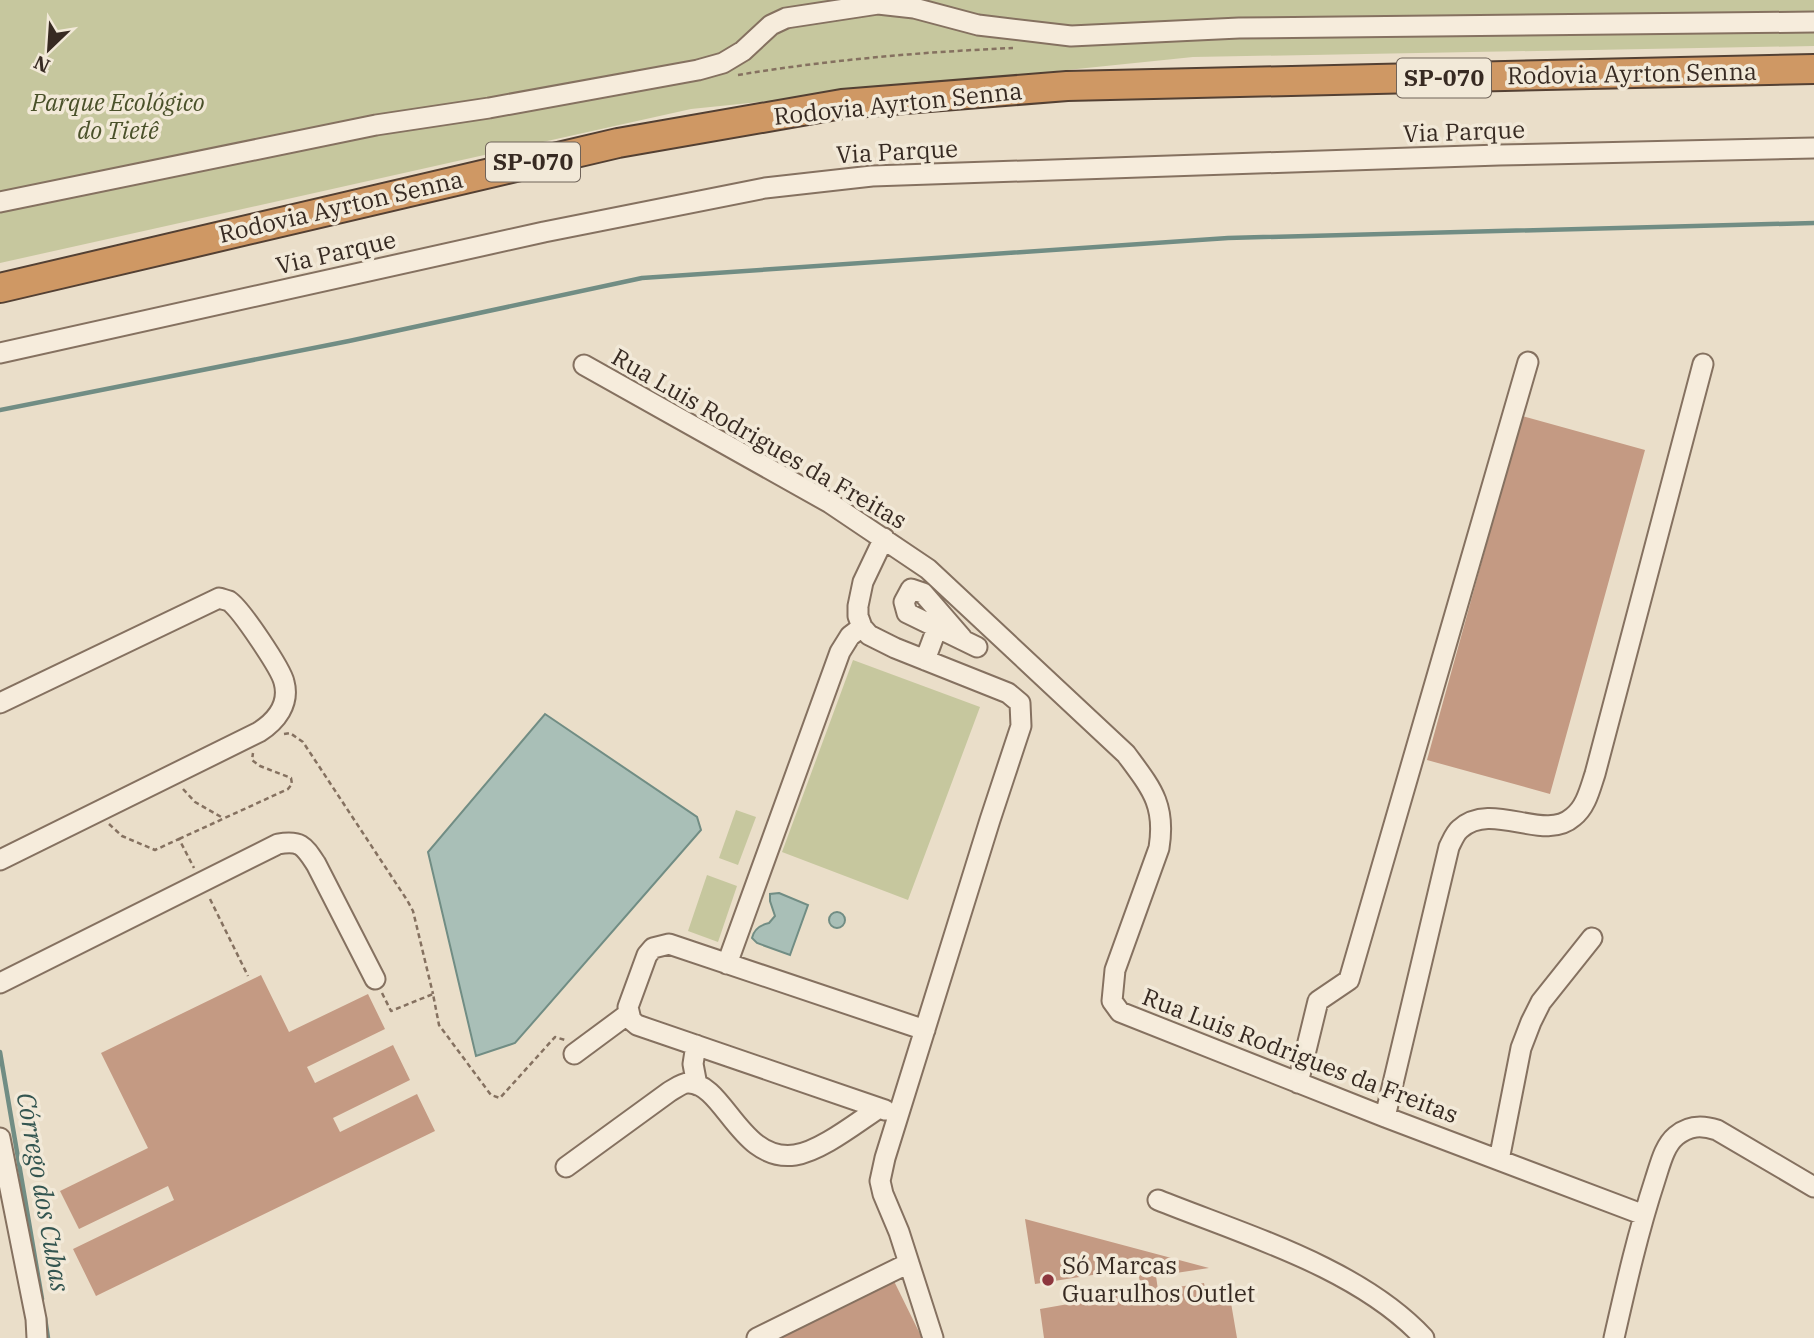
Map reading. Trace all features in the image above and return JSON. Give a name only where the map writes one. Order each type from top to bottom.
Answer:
[{"type":"highway","name":"Rodovia Ayrton Senna","points":[[0,288],[618,143],[842,104],[1067,86],[1814,69]]},
{"type":"street","points":[[0,202],[376,125],[489,108],[698,70],[723,64],[743,51],[771,25],[786,18],[878,4],[914,8],[978,25],[1071,36],[1239,28],[1814,22]]},
{"type":"street","name":"Via Parque","points":[[0,353],[544,232],[778,186],[900,175],[1499,155],[1814,148]]},
{"type":"street","points":[[1298,1083],[1318,1002],[1349,980],[1528,362]]},
{"type":"street","name":"Rua Luis Rodrigues da Freitas","points":[[584,365],[830,503],[928,569],[1126,754],[1158,804],[1163,827],[1159,848],[1115,970],[1112,1001],[1120,1012],[1385,1117],[1644,1214]]},
{"type":"street","points":[[1385,1117],[1449,847],[1458,830],[1471,821],[1492,818],[1546,826],[1563,825],[1584,805],[1595,774],[1703,365]]},
{"type":"street","points":[[884,538],[863,582],[858,606],[862,627],[877,640],[1008,692],[1020,703],[1022,715],[1021,726],[880,1181],[933,1338]]},
{"type":"street","points":[[911,590],[923,593],[970,643],[937,628],[907,613],[904,602],[911,590]]},
{"type":"street","points":[[0,703],[219,598],[228,600],[248,621],[284,681],[285,697],[280,713],[270,725],[259,732],[0,860]]},
{"type":"street","points":[[727,964],[840,652],[850,636],[862,627]]},
{"type":"street","points":[[925,660],[937,628]]},
{"type":"street","points":[[0,983],[278,844],[290,842],[304,847],[316,864],[375,979]]},
{"type":"street","points":[[1499,1160],[1521,1048],[1531,1022],[1541,1002],[1592,938]]},
{"type":"street","points":[[899,1115],[637,1025],[628,1014],[628,1007],[647,955],[653,948],[669,944],[925,1030]]},
{"type":"street","points":[[577,1052],[628,1014]]},
{"type":"street","points":[[696,1045],[693,1064],[696,1085]]},
{"type":"street","points":[[566,1167],[684,1084],[696,1085],[715,1098],[752,1142],[768,1151],[792,1156],[808,1152],[879,1108]]},
{"type":"street","points":[[1614,1338],[1644,1214],[1665,1150],[1675,1137],[1688,1129],[1703,1126],[1717,1130],[1814,1187]]},
{"type":"street","points":[[0,1138],[36,1318],[37,1338]]},
{"type":"street","points":[[1158,1200],[1265,1242],[1355,1283],[1409,1323],[1424,1338]]},
{"type":"street","points":[[757,1338],[909,1263]]},
{"type":"path","points":[[277,737],[290,733],[303,742],[407,900],[413,911],[439,1025],[491,1095],[500,1098],[555,1037],[568,1042],[577,1052]]},
{"type":"path","points":[[179,839],[288,789],[292,784],[291,778],[252,760],[256,748]]},
{"type":"path","points":[[170,777],[195,802],[224,818]]},
{"type":"path","points":[[375,979],[391,1011],[433,994]]},
{"type":"green space","name":"Parque Ecológico do Tietê","points":[[0,0],[1814,0],[1814,46],[1193,57],[691,109],[0,263]]},
{"type":"green space","points":[[853,660],[980,707],[908,900],[782,852]]},
{"type":"green space","points":[[736,810],[756,817],[738,865],[719,858]]},
{"type":"green space","points":[[707,875],[737,886],[718,942],[688,931]]},
{"type":"water","points":[[545,714],[697,817],[701,830],[515,1043],[476,1056],[428,852]]},
{"type":"water","points":[[779,893],[808,905],[790,955],[757,943],[752,938],[758,928],[769,923],[775,916],[770,894]]},
{"type":"water","points":[[834,912],[840,912],[845,920],[843,926],[834,928],[829,923],[829,917]]},
{"type":"building","points":[[1522,416],[1645,450],[1550,794],[1427,760]]},
{"type":"building","points":[[261,975],[289,1032],[368,994],[385,1029],[307,1067],[315,1083],[393,1045],[410,1080],[333,1118],[340,1132],[417,1094],[435,1131],[96,1296],[73,1249],[174,1200],[168,1186],[79,1229],[60,1191],[148,1148],[101,1053]]},
{"type":"building","name":"Só Marcas Guarulhos Outlet","points":[[1025,1219],[1209,1268],[1156,1276],[1158,1290],[1204,1283],[1208,1302],[1211,1301],[1210,1297],[1217,1295],[1219,1300],[1230,1297],[1237,1338],[1044,1338],[1040,1309],[1142,1291],[1137,1268],[1035,1284]]},
{"type":"building","points":[[891,1275],[922,1338],[766,1338]]},
{"type":"waterway","points":[[0,410],[349,341],[642,278],[1228,238],[1814,223]]},
{"type":"waterway","name":"Córrego dos Cubas","points":[[0,1052],[42,1299]]},
{"type":"waterway","name":"Córrego dos Cubas","points":[[45,1318],[48,1338]]},
{"type":"place","name":"Só Marcas Guarulhos Outlet","points":[[1048,1280]]}]
